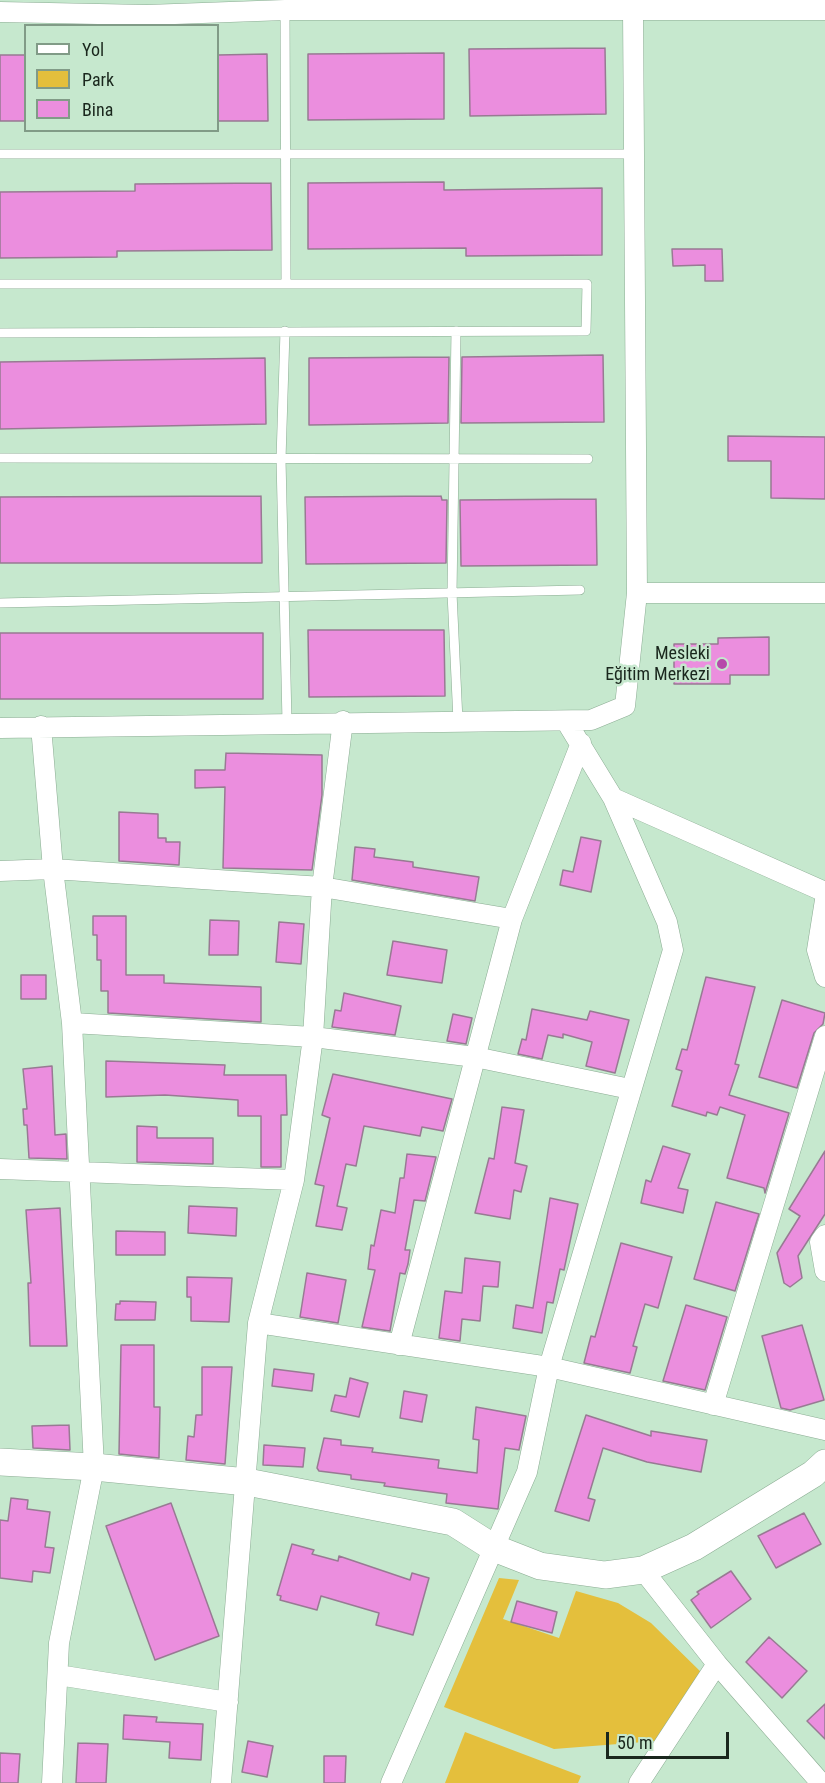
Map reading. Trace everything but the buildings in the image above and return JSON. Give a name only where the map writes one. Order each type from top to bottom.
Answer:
[{"type":"street","points":[[0,728],[343,721],[591,720],[626,706],[637,593],[633,9]]},
{"type":"street","points":[[0,12],[147,15],[285,10],[825,10]]},
{"type":"street","points":[[637,593],[825,593]]},
{"type":"street","points":[[391,1783],[527,1472],[549,1367],[673,950],[667,922],[613,798],[566,720]]},
{"type":"street","points":[[221,1783],[258,1323],[294,1180],[313,1037],[322,887],[343,721]]},
{"type":"street","points":[[41,726],[53,869],[72,1023],[94,1467],[59,1644],[52,1783]]},
{"type":"street","points":[[399,1345],[512,919],[580,744]]},
{"type":"street","points":[[613,798],[825,892]]},
{"type":"street","points":[[0,871],[53,869],[322,887],[512,919]]},
{"type":"street","points":[[825,900],[817,950],[825,977]]},
{"type":"street","points":[[72,1023],[313,1037],[475,1057],[630,1089]]},
{"type":"street","points":[[713,1405],[825,1036]]},
{"type":"street","points":[[0,1169],[81,1174],[294,1180]]},
{"type":"street","points":[[825,1235],[820,1242],[825,1271]]},
{"type":"street","points":[[258,1323],[549,1367],[825,1430]]},
{"type":"street","points":[[0,1462],[94,1467],[247,1482],[453,1522],[494,1548],[540,1566],[605,1575],[643,1570],[694,1547],[813,1474],[825,1463]]},
{"type":"street","points":[[643,1570],[717,1664],[821,1783]]},
{"type":"street","points":[[639,1783],[717,1664]]},
{"type":"street","points":[[58,1675],[228,1701]]},
{"type":"lane","points":[[285,10],[286,284]]},
{"type":"lane","points":[[0,154],[634,154]]},
{"type":"lane","points":[[0,284],[587,284],[586,331],[0,333]]},
{"type":"lane","points":[[285,331],[281,459],[282,598],[287,722]]},
{"type":"lane","points":[[456,331],[452,594],[458,721]]},
{"type":"lane","points":[[0,458],[588,459]]},
{"type":"lane","points":[[0,603],[580,590]]},
{"type":"green space","points":[[499,1578],[519,1580],[503,1619],[559,1638],[576,1591],[618,1603],[651,1623],[704,1675],[657,1741],[554,1749],[444,1707]]},
{"type":"green space","points":[[465,1732],[581,1776],[578,1783],[445,1783]]},
{"type":"place","name":"Mesleki Eğitim Merkezi","points":[[722,664]]}]
